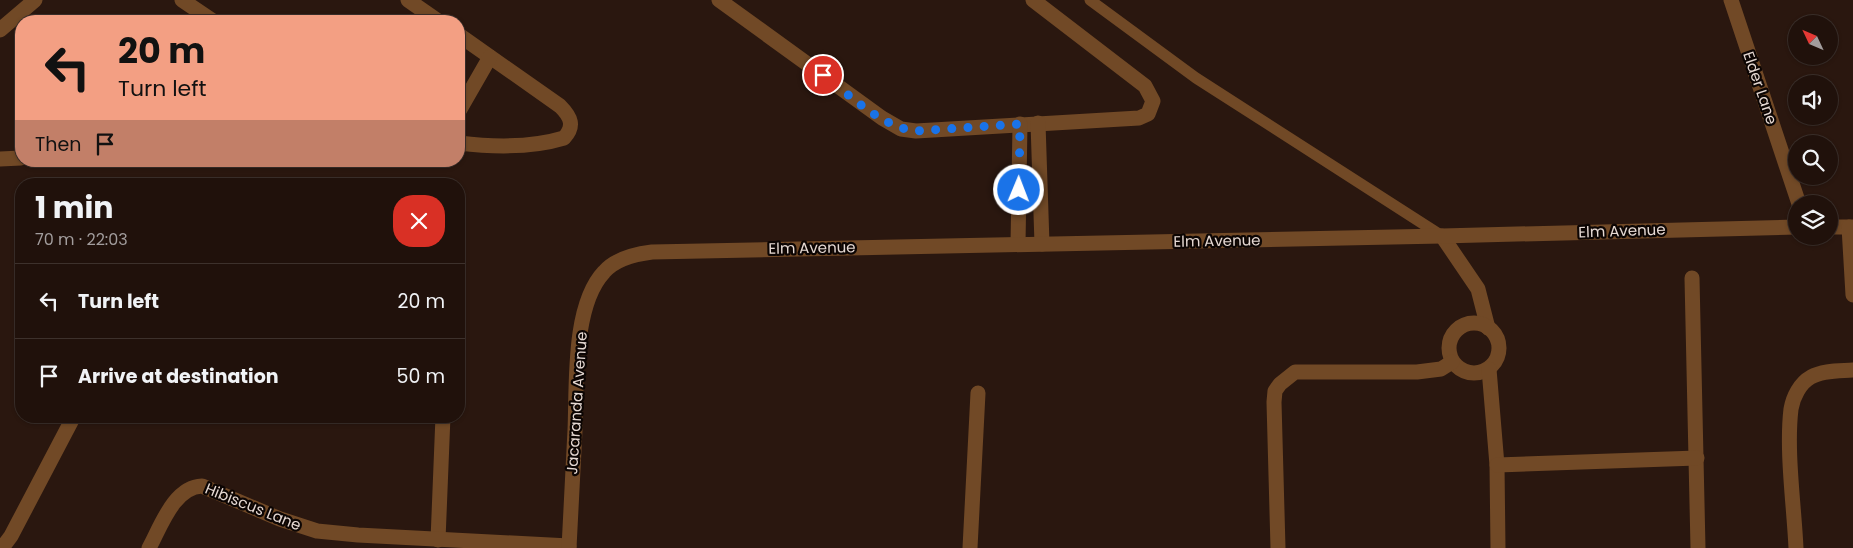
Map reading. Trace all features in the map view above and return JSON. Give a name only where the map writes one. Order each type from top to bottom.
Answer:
[{"type":"street","points":[[18,15],[35,0]]},
{"type":"street","points":[[182,0],[204,15]]},
{"type":"street","points":[[408,0],[429,15]]},
{"type":"street","points":[[719,0],[882,118],[901,129],[916,131],[1139,118],[1148,114],[1152,101],[1145,86],[1033,0]]},
{"type":"street","name":"Elder Lane","points":[[1730,0],[1796,195]]},
{"type":"street","points":[[0,30],[15,17]]},
{"type":"street","points":[[465,39],[560,106],[570,119],[571,126],[564,138],[553,141],[504,146],[465,143]]},
{"type":"street","points":[[465,101],[490,57]]},
{"type":"street","points":[[1038,123],[1042,244]]},
{"type":"street","points":[[1018,244],[1020,124]]},
{"type":"street","points":[[0,158],[15,158]]},
{"type":"street","name":"Elm Avenue","points":[[638,254],[1788,226]]},
{"type":"street","points":[[1838,227],[1851,227],[1853,295]]},
{"type":"street","points":[[1442,236],[1478,289],[1488,328],[1499,343],[1499,353],[1489,369],[1479,373],[1469,373],[1452,362],[1449,343],[1461,327],[1479,324],[1488,328]]},
{"type":"street","name":"Jacaranda Avenue","points":[[569,547],[578,361],[584,315],[590,295],[604,271],[638,254]]},
{"type":"street","points":[[1692,278],[1698,548]]},
{"type":"street","points":[[1278,548],[1274,416],[1275,392],[1280,384],[1295,372],[1417,372],[1441,369],[1452,362]]},
{"type":"street","points":[[1489,369],[1497,465],[1498,548]]},
{"type":"street","points":[[1796,548],[1791,458],[1791,408],[1795,395],[1811,377],[1829,371],[1853,370]]},
{"type":"street","points":[[970,548],[978,393]]},
{"type":"street","points":[[2,548],[11,536],[70,423]]},
{"type":"street","points":[[438,540],[443,423]]},
{"type":"street","points":[[1497,465],[1696,458]]},
{"type":"street","name":"Hibiscus Lane","points":[[149,548],[172,506],[183,493],[194,486],[216,490],[280,519],[318,531],[569,547]]},
{"type":"lane","points":[[1090,0],[1196,78],[1442,236]]},
{"type":"route","points":[[823,75],[882,118],[901,129],[916,131],[1020,124],[1019,190]]}]
